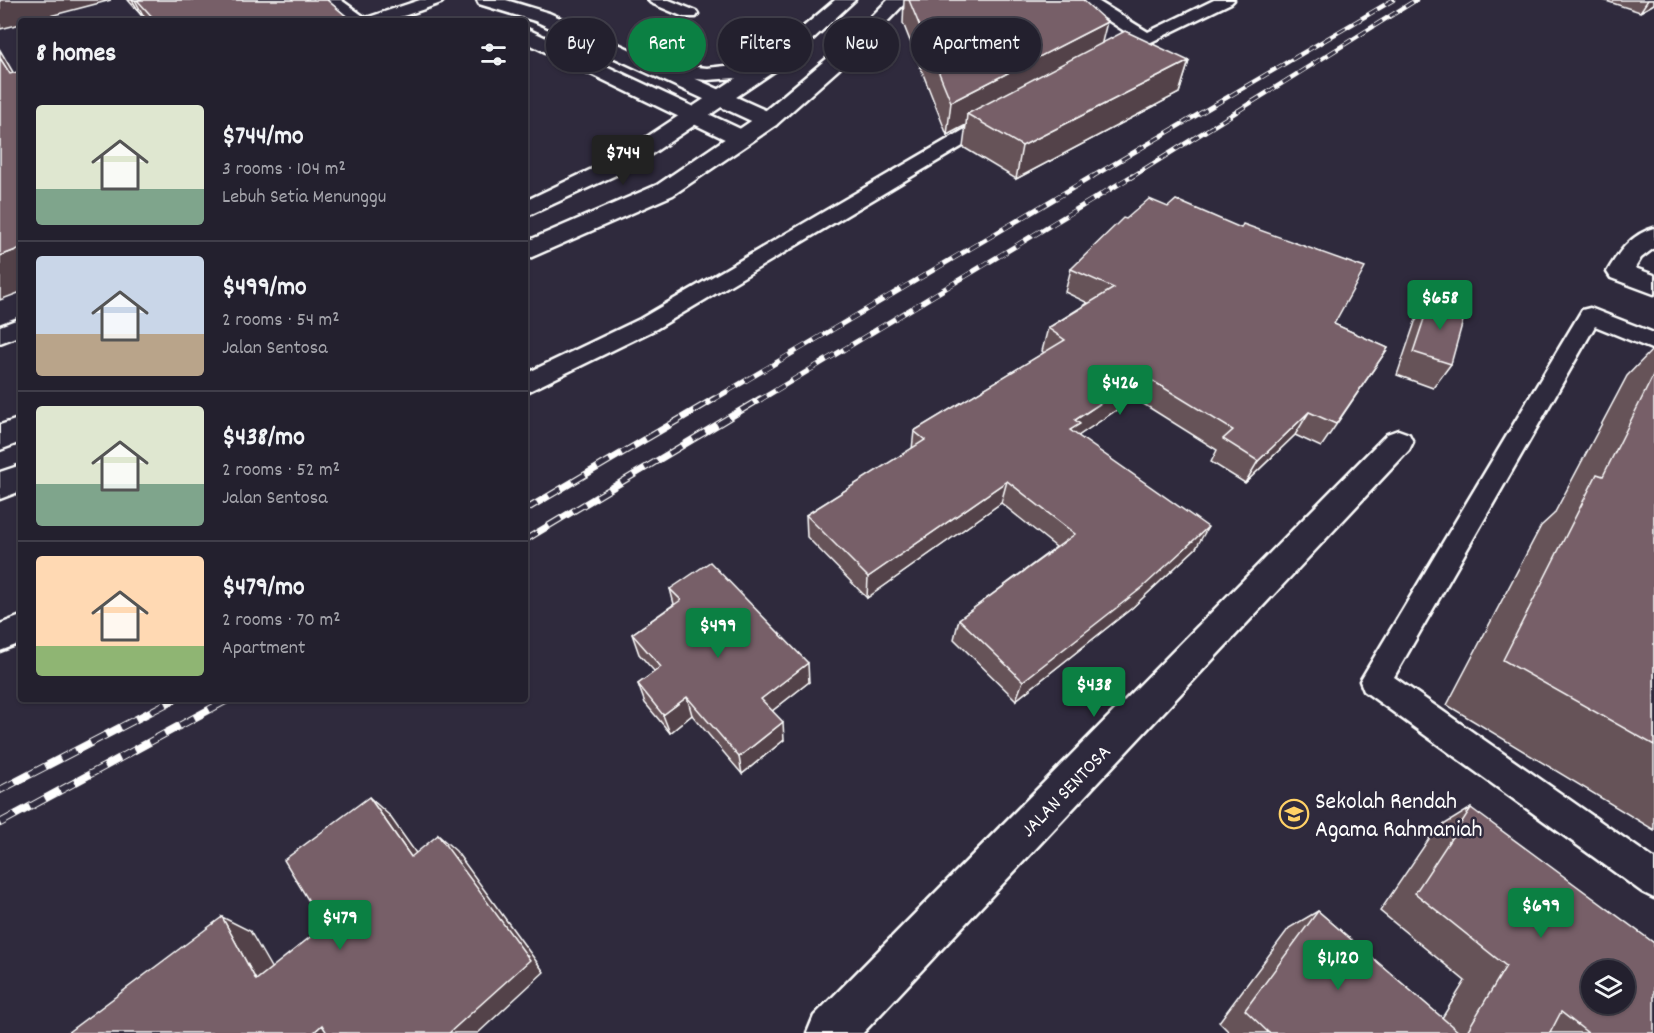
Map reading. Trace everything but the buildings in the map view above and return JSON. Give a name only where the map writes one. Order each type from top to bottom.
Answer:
[{"type":"street","points":[[471,0],[498,18]]},
{"type":"street","points":[[486,0],[542,17],[628,56]]},
{"type":"street","points":[[812,30],[846,0]]},
{"type":"street","points":[[528,251],[665,190],[768,120],[850,49],[899,0]]},
{"type":"street","points":[[528,35],[741,138]]},
{"type":"street","points":[[662,72],[768,120]]},
{"type":"street","points":[[676,72],[697,75],[739,72]]},
{"type":"street","points":[[528,209],[623,163],[760,72]]},
{"type":"street","points":[[1654,236],[1631,253],[1620,272],[1654,285]]},
{"type":"street","points":[[0,438],[18,430]]},
{"type":"street","name":"JALAN SENTOSA","points":[[831,1033],[1398,442]]},
{"type":"street","points":[[0,486],[18,478]]},
{"type":"lane","points":[[331,0],[356,18]]},
{"type":"lane","points":[[380,18],[436,0]]},
{"type":"lane","points":[[656,0],[690,14]]},
{"type":"lane","points":[[1085,0],[1146,38]]},
{"type":"lane","points":[[1094,66],[1226,0]]},
{"type":"lane","points":[[528,383],[648,324],[968,133],[1010,111]]},
{"type":"lane","points":[[1654,342],[1590,315],[1375,681],[1654,880]]},
{"type":"lane","points":[[0,335],[18,327]]},
{"type":"lane","points":[[0,638],[18,630]]},
{"type":"railway","points":[[1090,178],[1393,0]]},
{"type":"railway","points":[[1130,178],[1416,0]]},
{"type":"railway","points":[[711,401],[1093,176]]},
{"type":"railway","points":[[758,401],[1132,176]]},
{"type":"railway","points":[[528,508],[714,399]]},
{"type":"railway","points":[[528,538],[760,399]]},
{"type":"railway","points":[[0,790],[169,702]]},
{"type":"railway","points":[[0,823],[223,702]]},
{"type":"place","name":"Sekolah Rendah Agama Rahmaniah","points":[[1294,814]]}]
